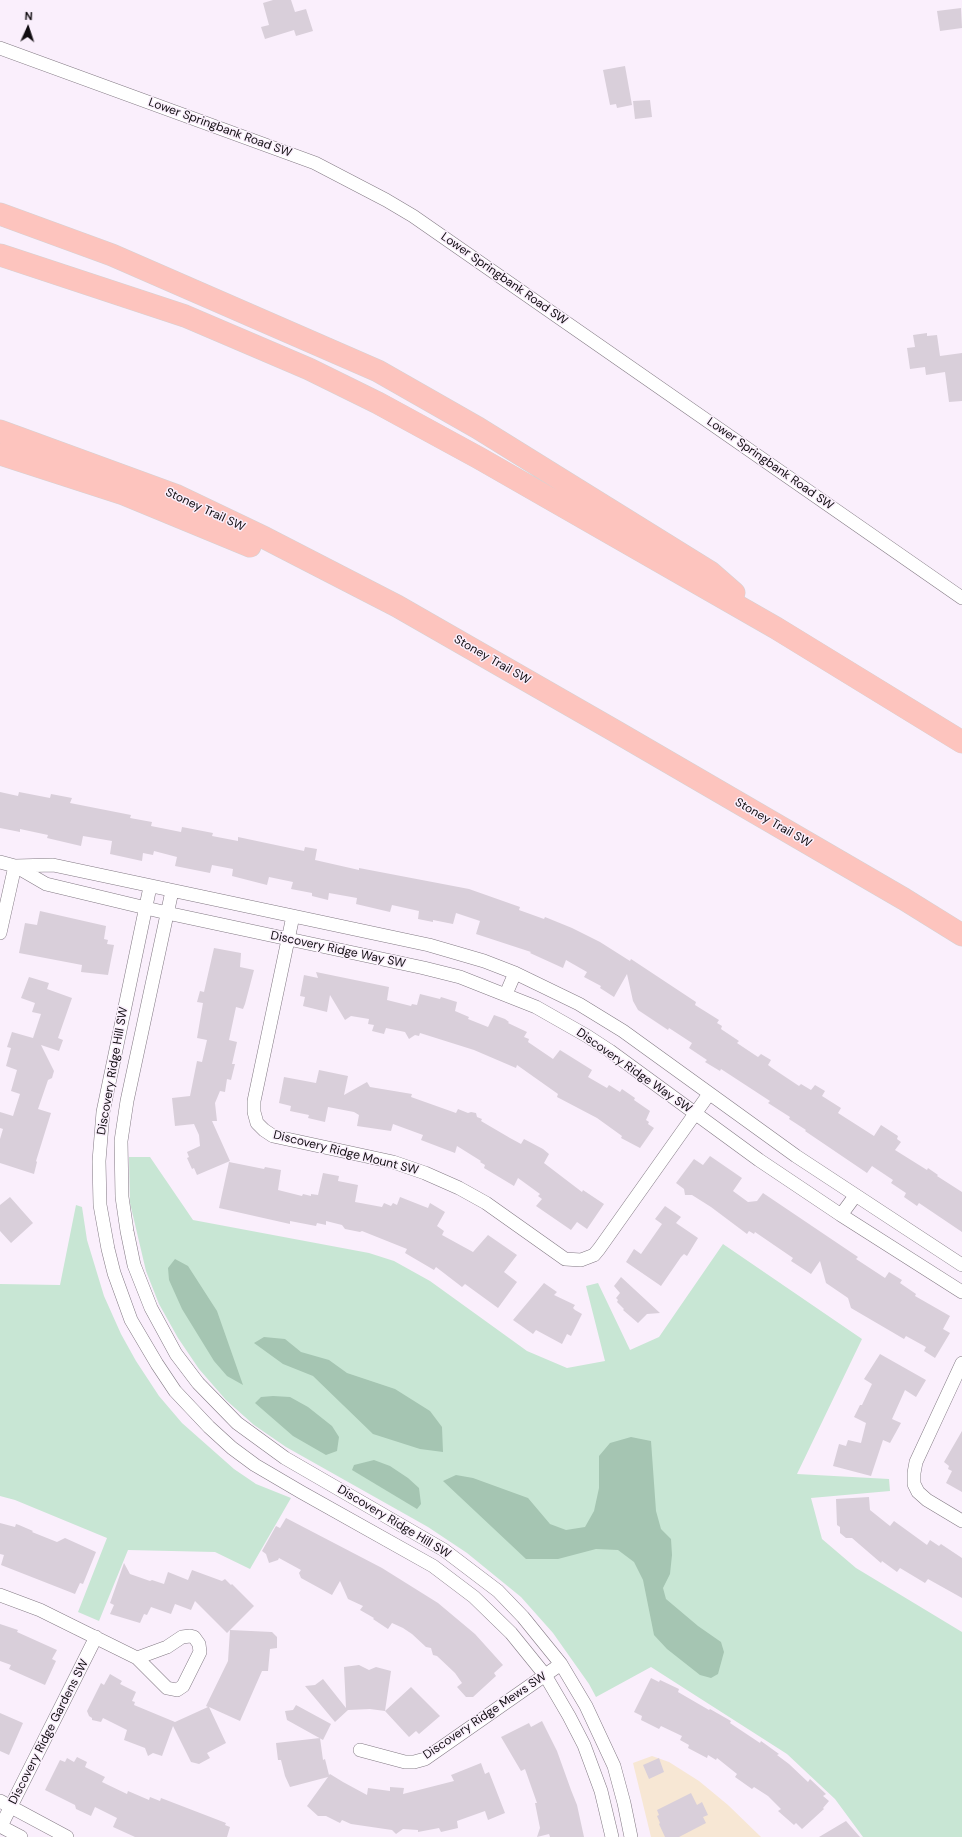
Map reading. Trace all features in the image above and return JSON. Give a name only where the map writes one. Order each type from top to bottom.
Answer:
[{"type":"highway","points":[[0,214],[112,255],[378,371],[478,428],[710,572],[776,628]]},
{"type":"highway","points":[[0,255],[185,316],[309,369],[378,402],[776,628],[962,742]]},
{"type":"highway","name":"Stoney Trail SW","points":[[0,431],[175,495],[265,538],[397,606],[904,899],[962,935]]},
{"type":"highway","points":[[0,454],[124,494],[246,544],[352,598],[397,606]]},
{"type":"street","name":"Lower Springbank Road SW","points":[[0,48],[315,163],[386,200],[413,216],[962,598]]},
{"type":"street","name":"Discovery Ridge Way SW","points":[[0,862],[14,866],[46,884],[167,913],[460,977],[536,1007],[587,1036],[841,1216],[962,1292]]},
{"type":"street","name":"Discovery Ridge Way SW","points":[[14,866],[53,865],[150,887],[429,945],[515,973],[553,990],[599,1015],[855,1196],[962,1265]]},
{"type":"street","points":[[0,933],[14,866]]},
{"type":"street","name":"Discovery Ridge Hill SW","points":[[150,887],[102,1118],[99,1161],[102,1220],[111,1261],[131,1320],[156,1364],[175,1390],[200,1418],[232,1448],[255,1465],[433,1566],[455,1582],[493,1614],[511,1633],[545,1675],[570,1716],[584,1745],[595,1774],[612,1837]]},
{"type":"street","name":"Discovery Ridge Hill SW","points":[[172,891],[129,1094],[121,1141],[122,1197],[127,1231],[134,1265],[151,1308],[176,1354],[198,1383],[236,1423],[285,1458],[444,1550],[498,1591],[523,1617],[561,1664],[586,1706],[614,1766],[631,1837]]},
{"type":"street","name":"Discovery Ridge Mount SW","points":[[293,916],[254,1101],[254,1112],[257,1123],[273,1136],[393,1162],[425,1172],[486,1203],[558,1255],[565,1259],[574,1260],[587,1258],[594,1255],[599,1249],[709,1094]]},
{"type":"street","points":[[506,994],[515,973]]},
{"type":"street","points":[[841,1216],[855,1196]]},
{"type":"street","points":[[962,1364],[916,1462],[914,1484],[918,1492],[927,1500],[962,1521]]},
{"type":"street","points":[[301,1492],[311,1473]]},
{"type":"street","points":[[433,1566],[444,1550]]},
{"type":"street","points":[[0,1595],[40,1610],[137,1658],[166,1688],[177,1690],[183,1686],[200,1652],[200,1648],[194,1637],[186,1636],[167,1648],[137,1658]]},
{"type":"street","name":"Discovery Ridge Gardens SW","points":[[1,1826],[6,1804],[96,1637]]},
{"type":"street","name":"Discovery Ridge Mews SW","points":[[360,1750],[406,1762],[414,1762],[425,1759],[561,1664]]},
{"type":"street","points":[[595,1774],[614,1766]]},
{"type":"street","points":[[6,1804],[67,1837]]},
{"type":"street","points":[[1,1826],[21,1837]]},
{"type":"shaded area","points":[[652,1756],[669,1762],[699,1781],[728,1805],[761,1837],[651,1837],[633,1763]]},
{"type":"green space","points":[[129,1157],[150,1157],[193,1220],[369,1253],[394,1261],[430,1281],[527,1351],[567,1368],[605,1361],[586,1286],[598,1283],[630,1350],[659,1337],[723,1244],[862,1339],[797,1474],[889,1479],[890,1491],[811,1498],[822,1539],[856,1568],[962,1632],[962,1837],[863,1837],[835,1799],[787,1754],[651,1667],[596,1697],[589,1684],[553,1633],[521,1597],[467,1553],[428,1527],[286,1447],[254,1425],[226,1400],[199,1369],[178,1338],[159,1304],[146,1271],[130,1203]]},
{"type":"green space","points":[[76,1205],[82,1207],[87,1240],[104,1296],[121,1334],[136,1361],[159,1396],[182,1423],[234,1469],[256,1484],[291,1498],[250,1569],[215,1552],[128,1550],[99,1621],[78,1612],[107,1538],[15,1500],[0,1496],[0,1284],[60,1285]]},
{"type":"green space","points":[[175,1259],[188,1266],[217,1311],[243,1385],[227,1376],[214,1361],[182,1309],[169,1280],[168,1268]]},
{"type":"green space","points":[[264,1337],[285,1339],[301,1352],[329,1360],[347,1373],[395,1389],[430,1411],[442,1427],[443,1452],[420,1449],[373,1434],[313,1376],[283,1364],[254,1343]]},
{"type":"green space","points":[[261,1397],[290,1397],[308,1407],[332,1426],[339,1437],[337,1451],[326,1455],[293,1436],[255,1403]]},
{"type":"green space","points":[[631,1437],[651,1441],[656,1511],[661,1529],[671,1539],[672,1555],[670,1574],[663,1588],[666,1599],[698,1626],[721,1642],[724,1652],[718,1674],[711,1678],[700,1675],[667,1649],[654,1635],[643,1580],[634,1562],[618,1550],[596,1549],[558,1559],[526,1559],[443,1481],[456,1475],[473,1478],[528,1498],[550,1524],[566,1530],[585,1527],[594,1511],[599,1488],[599,1456],[610,1443]]},
{"type":"green space","points":[[374,1460],[390,1466],[408,1478],[419,1488],[421,1504],[417,1509],[352,1470],[354,1465]]},
{"type":"building","points":[[273,0],[291,0],[295,12],[306,9],[313,31],[296,36],[294,30],[265,39],[261,27],[269,25],[263,3]]},
{"type":"building","points":[[961,8],[962,28],[940,31],[937,11]]},
{"type":"building","points":[[625,66],[632,105],[617,108],[616,104],[610,105],[603,70]]},
{"type":"building","points":[[650,100],[652,117],[635,119],[633,101]]},
{"type":"building","points":[[927,333],[927,336],[937,335],[940,356],[962,353],[962,401],[949,402],[945,372],[926,375],[925,367],[910,369],[907,348],[915,347],[913,335]]},
{"type":"building","points":[[0,792],[18,796],[19,792],[50,798],[51,794],[72,798],[70,803],[131,815],[130,818],[152,822],[151,826],[181,832],[182,827],[213,833],[212,836],[238,841],[238,837],[304,851],[305,847],[317,849],[315,860],[359,870],[359,868],[469,889],[520,907],[519,910],[544,919],[545,917],[572,928],[600,942],[630,961],[631,959],[696,1002],[695,1005],[719,1020],[717,1023],[722,1026],[721,1029],[739,1041],[737,1043],[758,1057],[761,1054],[771,1060],[768,1065],[799,1086],[801,1084],[811,1090],[815,1085],[825,1091],[822,1096],[841,1108],[838,1113],[874,1136],[881,1125],[898,1136],[897,1139],[901,1142],[895,1150],[927,1170],[928,1168],[938,1175],[937,1176],[962,1192],[962,1232],[919,1203],[917,1206],[904,1197],[906,1193],[891,1183],[893,1180],[872,1166],[867,1173],[805,1131],[806,1130],[789,1119],[790,1117],[768,1103],[770,1101],[721,1069],[720,1071],[705,1062],[707,1060],[689,1048],[692,1043],[669,1028],[668,1030],[638,1010],[633,1001],[627,974],[614,997],[600,988],[601,986],[584,977],[587,972],[566,960],[563,968],[530,953],[531,952],[476,934],[480,921],[456,913],[453,924],[433,920],[433,922],[418,919],[419,911],[392,905],[390,912],[356,904],[357,898],[329,893],[328,900],[312,896],[312,893],[291,889],[293,882],[269,877],[267,885],[232,876],[233,869],[212,865],[210,873],[175,866],[177,857],[154,851],[153,855],[143,853],[142,861],[110,854],[112,841],[83,836],[81,846],[47,838],[48,835],[20,829],[20,832],[0,828]]},
{"type":"building","points":[[40,911],[106,926],[104,939],[108,940],[107,944],[114,945],[108,975],[81,972],[82,965],[19,953],[25,923],[37,925]]},
{"type":"building","points":[[214,948],[241,953],[240,967],[254,970],[243,1009],[236,1007],[229,1040],[237,1042],[232,1064],[235,1064],[231,1080],[227,1079],[225,1092],[220,1091],[215,1103],[217,1121],[212,1121],[230,1161],[197,1175],[194,1168],[192,1169],[187,1158],[189,1157],[187,1152],[200,1146],[199,1135],[194,1124],[175,1126],[172,1098],[190,1096],[197,1061],[202,1062],[207,1040],[197,1038],[203,1003],[197,1002],[200,991],[204,992]]},
{"type":"building","points":[[316,972],[389,987],[387,1000],[411,1006],[412,1004],[417,1005],[420,994],[440,999],[441,997],[457,1002],[455,1011],[469,1017],[468,1019],[488,1027],[494,1015],[505,1019],[509,1022],[508,1023],[527,1032],[524,1037],[529,1039],[528,1042],[553,1059],[560,1050],[592,1070],[588,1077],[607,1088],[609,1085],[620,1092],[622,1089],[635,1098],[634,1100],[650,1111],[646,1120],[649,1122],[648,1124],[654,1128],[640,1148],[621,1138],[622,1136],[597,1118],[557,1097],[558,1094],[517,1065],[516,1068],[474,1050],[420,1033],[419,1036],[415,1035],[409,1039],[405,1032],[386,1028],[384,1034],[372,1031],[374,1025],[368,1024],[369,1019],[351,1016],[345,1020],[330,995],[327,1012],[303,1006],[305,997],[300,996],[304,975],[318,978]]},
{"type":"building","points":[[29,977],[49,983],[47,989],[72,998],[58,1038],[63,1040],[59,1051],[41,1045],[54,1071],[52,1078],[48,1080],[38,1109],[51,1113],[36,1161],[34,1174],[0,1163],[0,1139],[3,1129],[0,1128],[0,1112],[13,1116],[20,1094],[11,1091],[17,1070],[6,1066],[11,1048],[7,1047],[12,1032],[33,1038],[41,1014],[32,1012],[35,1003],[21,998]]},
{"type":"building","points":[[319,1070],[348,1076],[344,1095],[367,1082],[370,1087],[412,1094],[411,1097],[456,1113],[458,1109],[468,1113],[476,1113],[477,1117],[482,1119],[481,1121],[521,1144],[524,1139],[543,1149],[549,1154],[544,1163],[582,1192],[583,1190],[604,1204],[587,1229],[577,1222],[571,1230],[536,1206],[542,1199],[538,1196],[540,1194],[518,1178],[514,1186],[484,1168],[485,1165],[480,1162],[481,1161],[457,1146],[455,1153],[421,1140],[423,1135],[393,1124],[391,1131],[357,1126],[359,1115],[354,1112],[328,1107],[325,1122],[308,1118],[309,1115],[290,1111],[291,1106],[279,1103],[284,1077],[316,1083]]},
{"type":"building","points":[[710,1156],[742,1178],[733,1191],[748,1202],[757,1201],[763,1193],[858,1257],[856,1259],[885,1278],[889,1272],[902,1280],[900,1283],[916,1294],[915,1296],[950,1316],[943,1329],[950,1333],[935,1358],[924,1351],[926,1347],[906,1336],[904,1339],[851,1308],[848,1298],[826,1283],[820,1261],[811,1274],[791,1261],[793,1258],[755,1232],[754,1234],[749,1231],[747,1234],[711,1207],[692,1195],[685,1195],[684,1189],[676,1183],[694,1159],[703,1165]]},
{"type":"building","points":[[229,1162],[264,1169],[265,1167],[281,1170],[278,1190],[302,1196],[303,1194],[311,1196],[311,1194],[318,1195],[323,1173],[339,1176],[338,1181],[358,1185],[355,1202],[382,1207],[384,1203],[391,1206],[393,1203],[397,1205],[400,1197],[428,1208],[430,1203],[445,1212],[437,1226],[444,1231],[442,1235],[473,1252],[488,1235],[517,1255],[504,1272],[517,1282],[498,1308],[465,1284],[462,1287],[436,1267],[434,1270],[405,1253],[407,1249],[362,1231],[360,1232],[345,1229],[342,1225],[326,1221],[326,1225],[317,1223],[316,1226],[290,1221],[290,1224],[219,1208]]},
{"type":"building","points":[[10,1197],[33,1223],[11,1243],[0,1231],[0,1205]]},
{"type":"building","points":[[665,1206],[681,1217],[676,1223],[698,1238],[687,1256],[684,1254],[681,1257],[661,1286],[626,1262],[634,1249],[641,1254],[662,1224],[655,1219]]},
{"type":"building","points":[[621,1277],[660,1313],[647,1314],[638,1323],[623,1310],[624,1309],[617,1302],[618,1300],[616,1298],[620,1293],[614,1286]]},
{"type":"building","points":[[544,1283],[557,1292],[554,1295],[575,1305],[573,1308],[582,1314],[571,1336],[567,1334],[562,1344],[536,1330],[533,1334],[513,1320]]},
{"type":"building","points":[[880,1354],[926,1380],[916,1397],[905,1390],[892,1419],[901,1423],[890,1443],[883,1440],[871,1476],[833,1466],[839,1444],[846,1446],[848,1440],[861,1443],[866,1423],[854,1417],[860,1405],[862,1405],[872,1384],[864,1379]]},
{"type":"building","points":[[962,1431],[962,1492],[946,1483],[952,1471],[948,1469],[949,1466],[944,1462]]},
{"type":"building","points":[[869,1497],[870,1510],[890,1526],[894,1521],[927,1545],[930,1540],[939,1546],[941,1544],[962,1558],[962,1598],[928,1579],[925,1583],[900,1568],[897,1572],[882,1561],[881,1563],[852,1538],[846,1538],[840,1533],[840,1527],[837,1525],[836,1499]]},
{"type":"building","points":[[286,1518],[382,1568],[438,1603],[475,1634],[503,1665],[494,1673],[496,1676],[473,1697],[466,1697],[457,1687],[462,1683],[455,1673],[437,1656],[433,1655],[431,1648],[426,1647],[403,1628],[392,1623],[388,1629],[373,1619],[374,1618],[360,1610],[363,1606],[348,1599],[340,1581],[332,1595],[301,1578],[299,1573],[301,1570],[279,1558],[278,1560],[269,1563],[266,1554],[262,1551],[276,1526],[280,1528]]},
{"type":"building","points":[[0,1523],[15,1527],[16,1524],[19,1525],[57,1542],[65,1538],[96,1552],[83,1584],[80,1583],[75,1594],[1,1565],[4,1555],[0,1554]]},
{"type":"building","points":[[124,1563],[130,1574],[164,1584],[168,1572],[188,1580],[192,1570],[222,1581],[225,1579],[254,1606],[227,1633],[195,1601],[191,1610],[175,1604],[171,1614],[151,1607],[147,1615],[144,1614],[140,1623],[110,1614],[114,1605],[110,1603]]},
{"type":"building","points":[[0,1624],[18,1630],[17,1632],[57,1650],[52,1659],[56,1661],[45,1685],[9,1669],[11,1665],[0,1661]]},
{"type":"building","points":[[230,1630],[272,1632],[277,1637],[277,1648],[270,1649],[268,1671],[262,1671],[240,1721],[209,1707],[226,1743],[207,1753],[210,1758],[199,1764],[191,1762],[173,1726],[162,1756],[153,1753],[148,1756],[145,1748],[124,1740],[127,1730],[103,1718],[101,1722],[92,1720],[89,1716],[87,1711],[101,1683],[104,1685],[110,1674],[122,1681],[120,1684],[136,1692],[132,1701],[135,1702],[134,1705],[175,1722],[208,1707],[206,1706],[228,1661]]},
{"type":"building","points":[[359,1665],[369,1670],[376,1667],[391,1671],[385,1711],[370,1709],[348,1710],[335,1722],[305,1686],[315,1685],[323,1679],[346,1708],[344,1667]]},
{"type":"building","points":[[651,1678],[659,1682],[660,1680],[679,1689],[678,1692],[731,1721],[730,1723],[760,1743],[761,1741],[779,1754],[777,1755],[808,1782],[810,1779],[826,1794],[823,1796],[829,1801],[823,1808],[824,1809],[802,1829],[796,1823],[794,1825],[778,1811],[781,1809],[768,1796],[754,1787],[752,1789],[735,1777],[737,1774],[717,1758],[716,1760],[708,1755],[707,1758],[688,1748],[689,1745],[680,1740],[682,1736],[661,1726],[659,1729],[641,1720],[642,1716],[634,1712]]},
{"type":"building","points":[[411,1687],[440,1716],[419,1734],[416,1731],[409,1737],[385,1711]]},
{"type":"building","points":[[296,1705],[331,1724],[323,1740],[287,1720],[285,1711],[293,1710]]},
{"type":"building","points":[[0,1713],[23,1723],[9,1755],[0,1751]]},
{"type":"building","points":[[542,1721],[557,1751],[577,1805],[584,1837],[550,1837],[549,1834],[537,1837],[540,1828],[535,1803],[537,1803],[525,1769],[521,1771],[501,1737],[529,1723],[531,1727]]},
{"type":"building","points":[[320,1738],[323,1760],[325,1759],[329,1775],[330,1774],[367,1795],[368,1788],[390,1791],[390,1787],[404,1788],[403,1794],[454,1781],[451,1775],[481,1763],[485,1774],[489,1772],[505,1813],[488,1820],[485,1811],[457,1821],[458,1828],[441,1832],[439,1828],[418,1832],[418,1830],[403,1829],[396,1834],[392,1830],[351,1824],[342,1820],[340,1823],[326,1816],[318,1816],[307,1806],[328,1777],[290,1787],[285,1776],[281,1760],[278,1760],[276,1743]]},
{"type":"building","points":[[77,1757],[87,1762],[85,1767],[105,1777],[102,1782],[127,1794],[128,1791],[149,1800],[150,1797],[160,1801],[161,1798],[226,1823],[225,1825],[230,1827],[227,1837],[135,1837],[113,1827],[117,1818],[95,1807],[91,1816],[76,1809],[75,1805],[45,1790],[60,1760],[65,1762],[67,1758],[74,1762]]},
{"type":"building","points":[[659,1758],[664,1772],[649,1779],[643,1765]]},
{"type":"building","points":[[691,1793],[697,1805],[702,1802],[708,1815],[703,1817],[706,1823],[679,1837],[665,1837],[659,1824],[660,1823],[657,1816],[659,1815],[657,1810]]},
{"type":"building","points":[[846,1821],[860,1837],[819,1837]]}]
